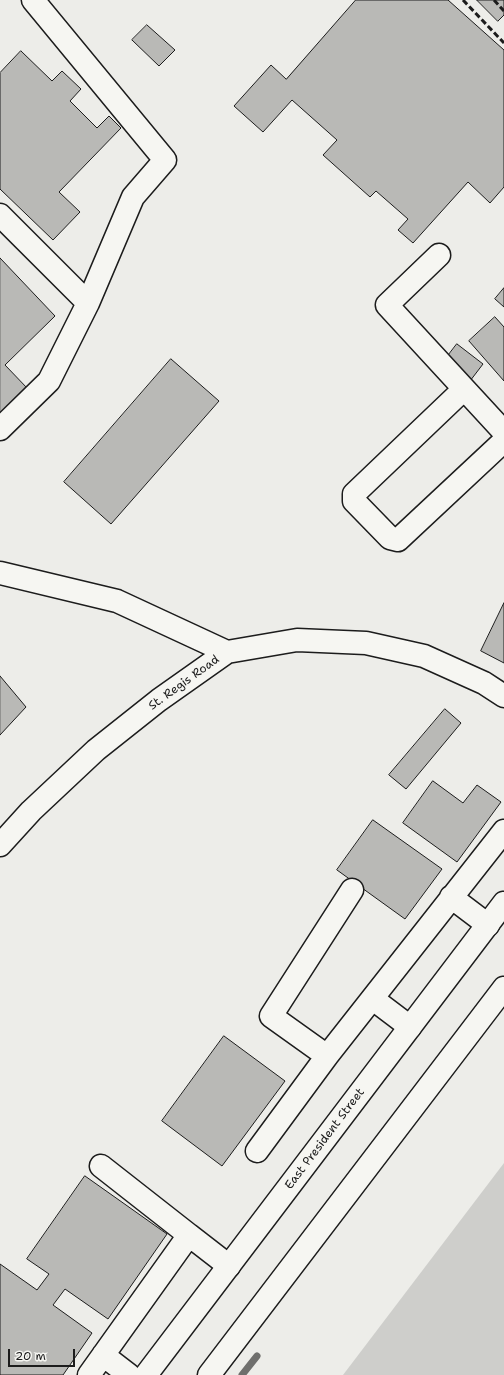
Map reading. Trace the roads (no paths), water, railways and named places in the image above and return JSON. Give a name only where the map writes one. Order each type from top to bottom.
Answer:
[{"type":"main road","points":[[0,429],[49,381],[88,304],[133,198],[165,160],[33,0]]},
{"type":"main road","points":[[0,214],[88,304]]},
{"type":"main road","points":[[439,255],[387,305],[504,432]]},
{"type":"main road","points":[[464,389],[354,494],[354,501],[390,538],[398,540],[504,441]]},
{"type":"main road","points":[[0,573],[117,601],[227,652]]},
{"type":"main road","name":"St. Regis Road","points":[[0,845],[31,811],[96,750],[159,700],[227,652],[297,640],[366,643],[424,656],[484,683],[504,696]]},
{"type":"main road","points":[[257,1152],[327,1056],[373,999],[451,897],[497,853],[504,830]]},
{"type":"main road","points":[[327,1056],[271,1016],[352,890]]},
{"type":"main road","points":[[451,897],[488,925]]},
{"type":"main road","name":"East President Street","points":[[146,1375],[504,903]]},
{"type":"main road","points":[[209,1375],[504,988]]},
{"type":"main road","points":[[373,999],[410,1027]]},
{"type":"main road","points":[[101,1166],[228,1266]]},
{"type":"main road","points":[[89,1375],[189,1235]]},
{"type":"main road","points":[[102,1355],[129,1375]]},
{"type":"waterway","points":[[242,1375],[257,1356]]},
{"type":"railway","points":[[463,0],[504,43]]},
{"type":"railway","points":[[494,0],[504,11]]}]
